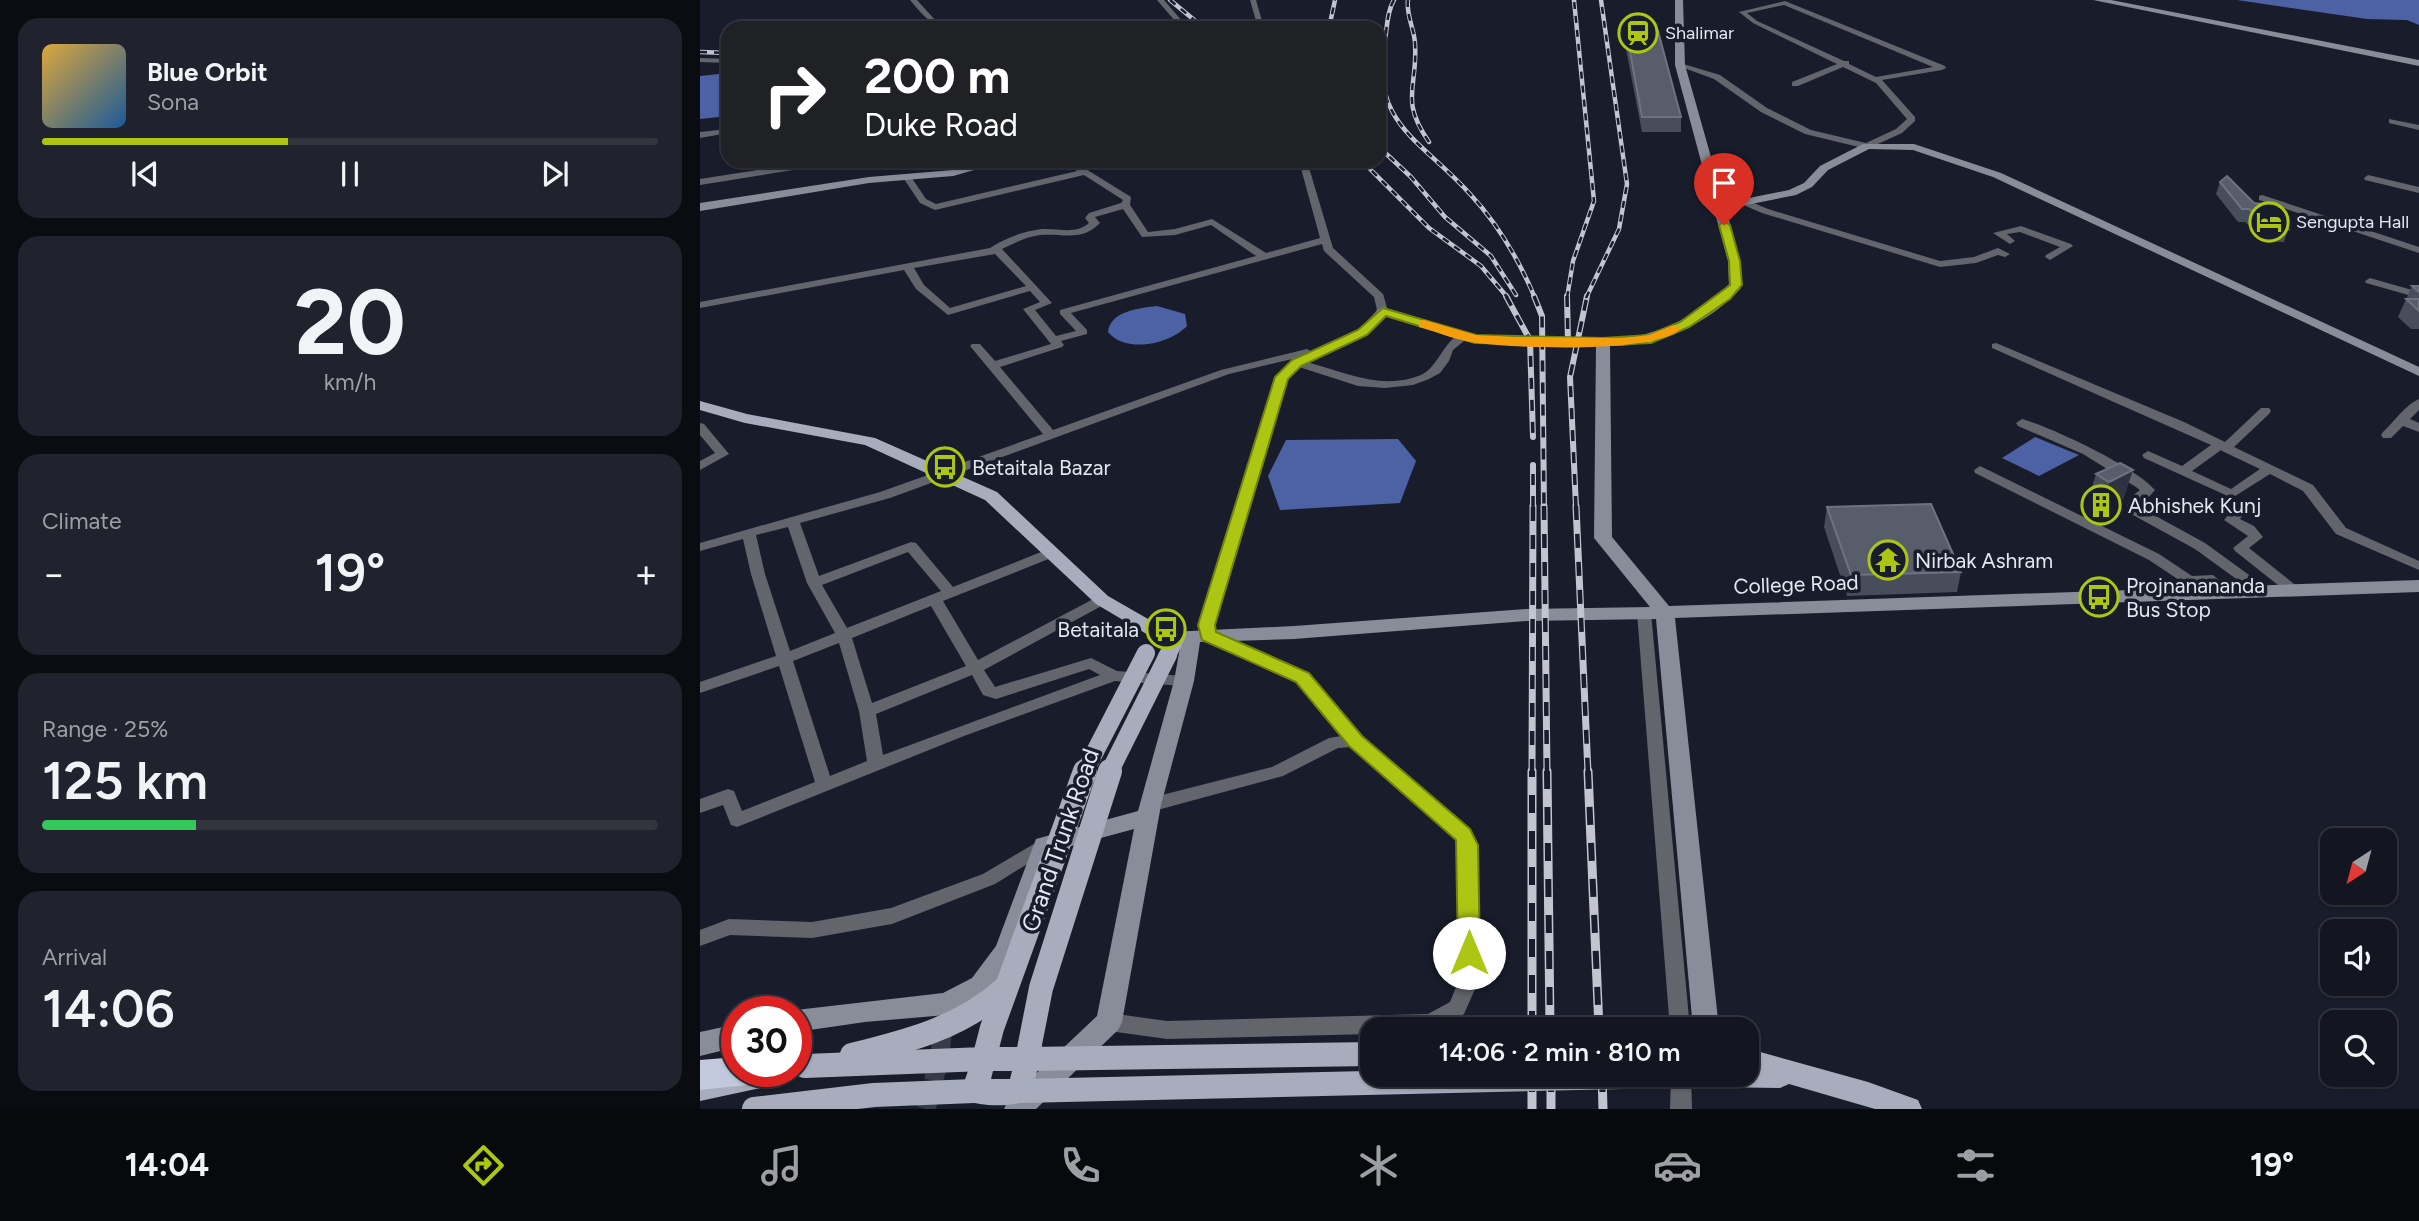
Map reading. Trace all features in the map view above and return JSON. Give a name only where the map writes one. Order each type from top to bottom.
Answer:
[{"type":"highway","points":[[700,1075],[721,1073]]},
{"type":"main road","points":[[700,405],[745,418],[869,441],[991,496],[1102,600],[1174,641]]},
{"type":"main road","name":"Grand Trunk Road","points":[[974,1091],[1080,782],[1174,641]]},
{"type":"main road","name":"Grand Trunk Road","points":[[1019,1100],[1041,988],[1107,778],[1174,641]]},
{"type":"main road","points":[[812,1064],[928,1036],[976,1013],[1009,984]]},
{"type":"main road","points":[[812,1067],[984,1059],[1360,1054]]},
{"type":"main road","points":[[1759,1064],[1909,1109]]},
{"type":"main road","points":[[1759,1076],[1801,1076]]},
{"type":"main road","points":[[700,1090],[721,1085]]},
{"type":"main road","points":[[754,1109],[874,1095],[974,1091],[1019,1100],[1379,1087]]},
{"type":"street","points":[[913,0],[933,21]]},
{"type":"street","points":[[1160,0],[1179,21]]},
{"type":"street","points":[[1253,0],[1259,21]]},
{"type":"street","points":[[1383,312],[1464,336],[1512,341],[1597,342],[1651,339],[1685,324],[1726,296],[1736,285],[1734,261],[1680,65],[1679,0]]},
{"type":"street","points":[[2096,0],[2221,22],[2419,63]]},
{"type":"street","points":[[1719,206],[1792,193],[1808,185],[1824,169],[1899,131],[1912,119],[1899,107],[1893,92],[1875,79],[1755,22],[1742,12],[1785,3],[1942,68],[1875,79]]},
{"type":"street","points":[[1679,35],[1724,32]]},
{"type":"street","points":[[700,60],[721,61]]},
{"type":"street","points":[[1795,84],[1846,63]]},
{"type":"street","points":[[1680,65],[1717,77],[1764,110],[1808,132],[1867,146],[1914,147],[1997,175],[2419,372]]},
{"type":"street","points":[[2392,121],[2419,128]]},
{"type":"street","points":[[700,135],[721,132]]},
{"type":"street","points":[[700,182],[759,168]]},
{"type":"street","points":[[700,207],[905,176],[953,173],[971,168]]},
{"type":"street","points":[[993,251],[1001,245],[1048,232],[1071,236],[1087,230],[1095,223],[1090,218],[1092,215],[1125,205],[1128,199],[1079,168]]},
{"type":"street","points":[[1305,168],[1328,249],[1379,296],[1383,312]]},
{"type":"street","points":[[905,176],[923,201],[935,207],[990,193],[1032,188],[1085,172]]},
{"type":"street","points":[[2368,178],[2419,190]]},
{"type":"street","points":[[2262,198],[2419,250]]},
{"type":"street","points":[[1744,202],[1765,211],[1940,264],[1969,262],[2002,252],[1993,247],[2013,242],[1998,233],[2021,229],[2068,246],[2050,257]]},
{"type":"street","points":[[1125,205],[1145,235],[1175,232],[1212,222],[1263,256]]},
{"type":"street","points":[[1053,340],[1083,332],[1064,312],[1325,240]]},
{"type":"street","points":[[700,304],[993,251],[1001,253],[1047,303],[1028,309],[1058,345],[993,365]]},
{"type":"street","points":[[907,266],[920,287],[948,312],[1031,288]]},
{"type":"street","points":[[2370,281],[2419,295]]},
{"type":"street","points":[[1174,641],[1207,625],[1282,377],[1297,363],[1362,333],[1383,312]]},
{"type":"street","points":[[1297,363],[1346,377],[1357,384],[1414,382],[1429,376],[1446,359],[1448,349],[1464,336]]},
{"type":"street","points":[[1597,342],[1603,538],[1665,613],[1705,1017]]},
{"type":"street","points":[[976,346],[1050,434]]},
{"type":"street","points":[[700,547],[885,495],[1225,372],[1332,346]]},
{"type":"street","points":[[1996,346],[2223,446],[2308,488],[2341,531],[2419,566]]},
{"type":"street","points":[[2387,435],[2419,403]]},
{"type":"street","points":[[2183,471],[2223,446],[2265,411]]},
{"type":"street","points":[[2401,420],[2419,428]]},
{"type":"street","points":[[2022,424],[2087,451],[2141,484],[2148,490],[2137,499],[2134,506],[2146,520],[2200,547],[2262,591]]},
{"type":"street","points":[[700,427],[723,454],[700,466]]},
{"type":"street","points":[[2148,455],[2232,494],[2269,469]]},
{"type":"street","points":[[1980,470],[2154,557],[2190,581],[2208,578],[2227,592]]},
{"type":"street","points":[[2238,513],[2231,520],[2249,529],[2256,537],[2239,548],[2293,590]]},
{"type":"street","points":[[792,520],[814,583],[844,636],[867,711],[876,765]]},
{"type":"street","points":[[749,533],[758,574],[825,786]]},
{"type":"street","points":[[814,583],[911,546],[951,594]]},
{"type":"street","points":[[700,688],[785,659],[1051,553]]},
{"type":"street","name":"College Road","points":[[1174,641],[1534,613],[1665,613],[2419,586]]},
{"type":"street","points":[[867,711],[975,668],[1102,600]]},
{"type":"street","points":[[935,601],[989,691],[996,693],[1091,663],[1114,676]]},
{"type":"street","points":[[1644,613],[1679,1017]]},
{"type":"street","points":[[1019,1100],[1109,1022],[1149,811],[1184,681],[1174,641]]},
{"type":"street","points":[[1109,1022],[1167,1030],[1430,1023],[1457,1007],[1469,980],[1468,845],[1463,835],[1355,741],[1303,678],[1174,641]]},
{"type":"street","points":[[700,806],[728,796],[737,820],[1114,676],[1184,681]]},
{"type":"street","points":[[700,938],[729,927],[812,930],[892,916],[989,879],[1044,845],[1277,772],[1335,742],[1355,741]]},
{"type":"street","points":[[812,1019],[946,1004],[981,986],[1006,951],[1044,845]]},
{"type":"street","points":[[700,1044],[721,1039]]},
{"type":"street","points":[[1681,1087],[1681,1109]]},
{"type":"water","points":[[2237,0],[2419,0],[2419,25],[2407,20],[2367,19]]},
{"type":"water","points":[[721,74],[721,117],[700,119],[700,76]]},
{"type":"water","points":[[1157,306],[1185,314],[1187,326],[1170,338],[1136,345],[1116,339],[1108,332],[1114,319],[1120,315]]},
{"type":"water","points":[[2035,437],[2079,455],[2039,476],[2002,458]]},
{"type":"water","points":[[1398,439],[1416,461],[1400,503],[1280,510],[1268,476],[1286,440]]},
{"type":"building","name":"Shalimar","points":[[1626,30],[1658,31],[1681,117],[1642,117]]},
{"type":"building","points":[[2227,176],[2254,203],[2262,204],[2288,229],[2270,228],[2249,209],[2242,209],[2220,182]]},
{"type":"building","points":[[2406,299],[2419,299],[2419,311]]},
{"type":"building","points":[[2120,463],[2133,470],[2109,482],[2096,474]]},
{"type":"building","name":"Nirbak Ashram","points":[[1931,504],[1961,572],[1851,575],[1827,507]]},
{"type":"tunnel","points":[[926,1109],[939,1060],[944,1021]]},
{"type":"railway","points":[[1170,0],[1196,21]]},
{"type":"railway","points":[[1330,21],[1335,0]]},
{"type":"railway","points":[[1386,36],[1394,0]]},
{"type":"railway","points":[[1408,0],[1415,43],[1412,104],[1429,142]]},
{"type":"railway","points":[[1567,298],[1573,261],[1594,201],[1574,0]]},
{"type":"railway","points":[[1586,298],[1619,229],[1627,184],[1601,0]]},
{"type":"railway","points":[[700,52],[721,53]]},
{"type":"railway","points":[[1386,95],[1392,112],[1404,129],[1470,194],[1499,230],[1535,298]]},
{"type":"railway","points":[[1386,154],[1411,177],[1445,217],[1491,256],[1516,295]]},
{"type":"railway","points":[[1369,168],[1429,228],[1481,266],[1508,298]]},
{"type":"railway","points":[[1506,296],[1530,340],[1533,437]]},
{"type":"railway","points":[[1534,296],[1542,316],[1544,507]]},
{"type":"railway","points":[[1576,507],[1570,377],[1587,296]]},
{"type":"railway","points":[[1567,298],[1568,342]]},
{"type":"railway","points":[[1533,465],[1533,506]]},
{"type":"railway","points":[[1532,773],[1533,506]]},
{"type":"railway","points":[[1544,506],[1547,773]]},
{"type":"railway","points":[[1576,506],[1588,773]]},
{"type":"railway","points":[[1547,771],[1550,1017]]},
{"type":"railway","points":[[1588,771],[1598,1017]]},
{"type":"railway","points":[[1532,773],[1532,1017]]},
{"type":"railway","points":[[1532,1087],[1532,1109]]},
{"type":"railway","points":[[1551,1087],[1551,1109]]},
{"type":"railway","points":[[1602,1087],[1603,1109]]},
{"type":"slow traffic","points":[[1424,324],[1475,339],[1512,341],[1625,342],[1651,339],[1674,329]]},
{"type":"place","name":"Shalimar","points":[[1638,33]]},
{"type":"place","name":"Sengupta Hall","points":[[2269,222]]},
{"type":"place","name":"Betaitala Bazar","points":[[945,467]]},
{"type":"place","name":"Abhishek Kunj","points":[[2101,505]]},
{"type":"place","name":"Nirbak Ashram","points":[[1888,560]]},
{"type":"place","name":"Projnanananda Bus Stop","points":[[2099,597]]},
{"type":"place","name":"Betaitala","points":[[1166,629]]},
{"type":"route","points":[[1469,953],[1468,845],[1463,835],[1355,741],[1303,678],[1208,636],[1207,625],[1282,377],[1297,363],[1362,333],[1383,312],[1475,339],[1603,342],[1651,339],[1685,324],[1726,296],[1736,285],[1734,261],[1724,225]]}]
